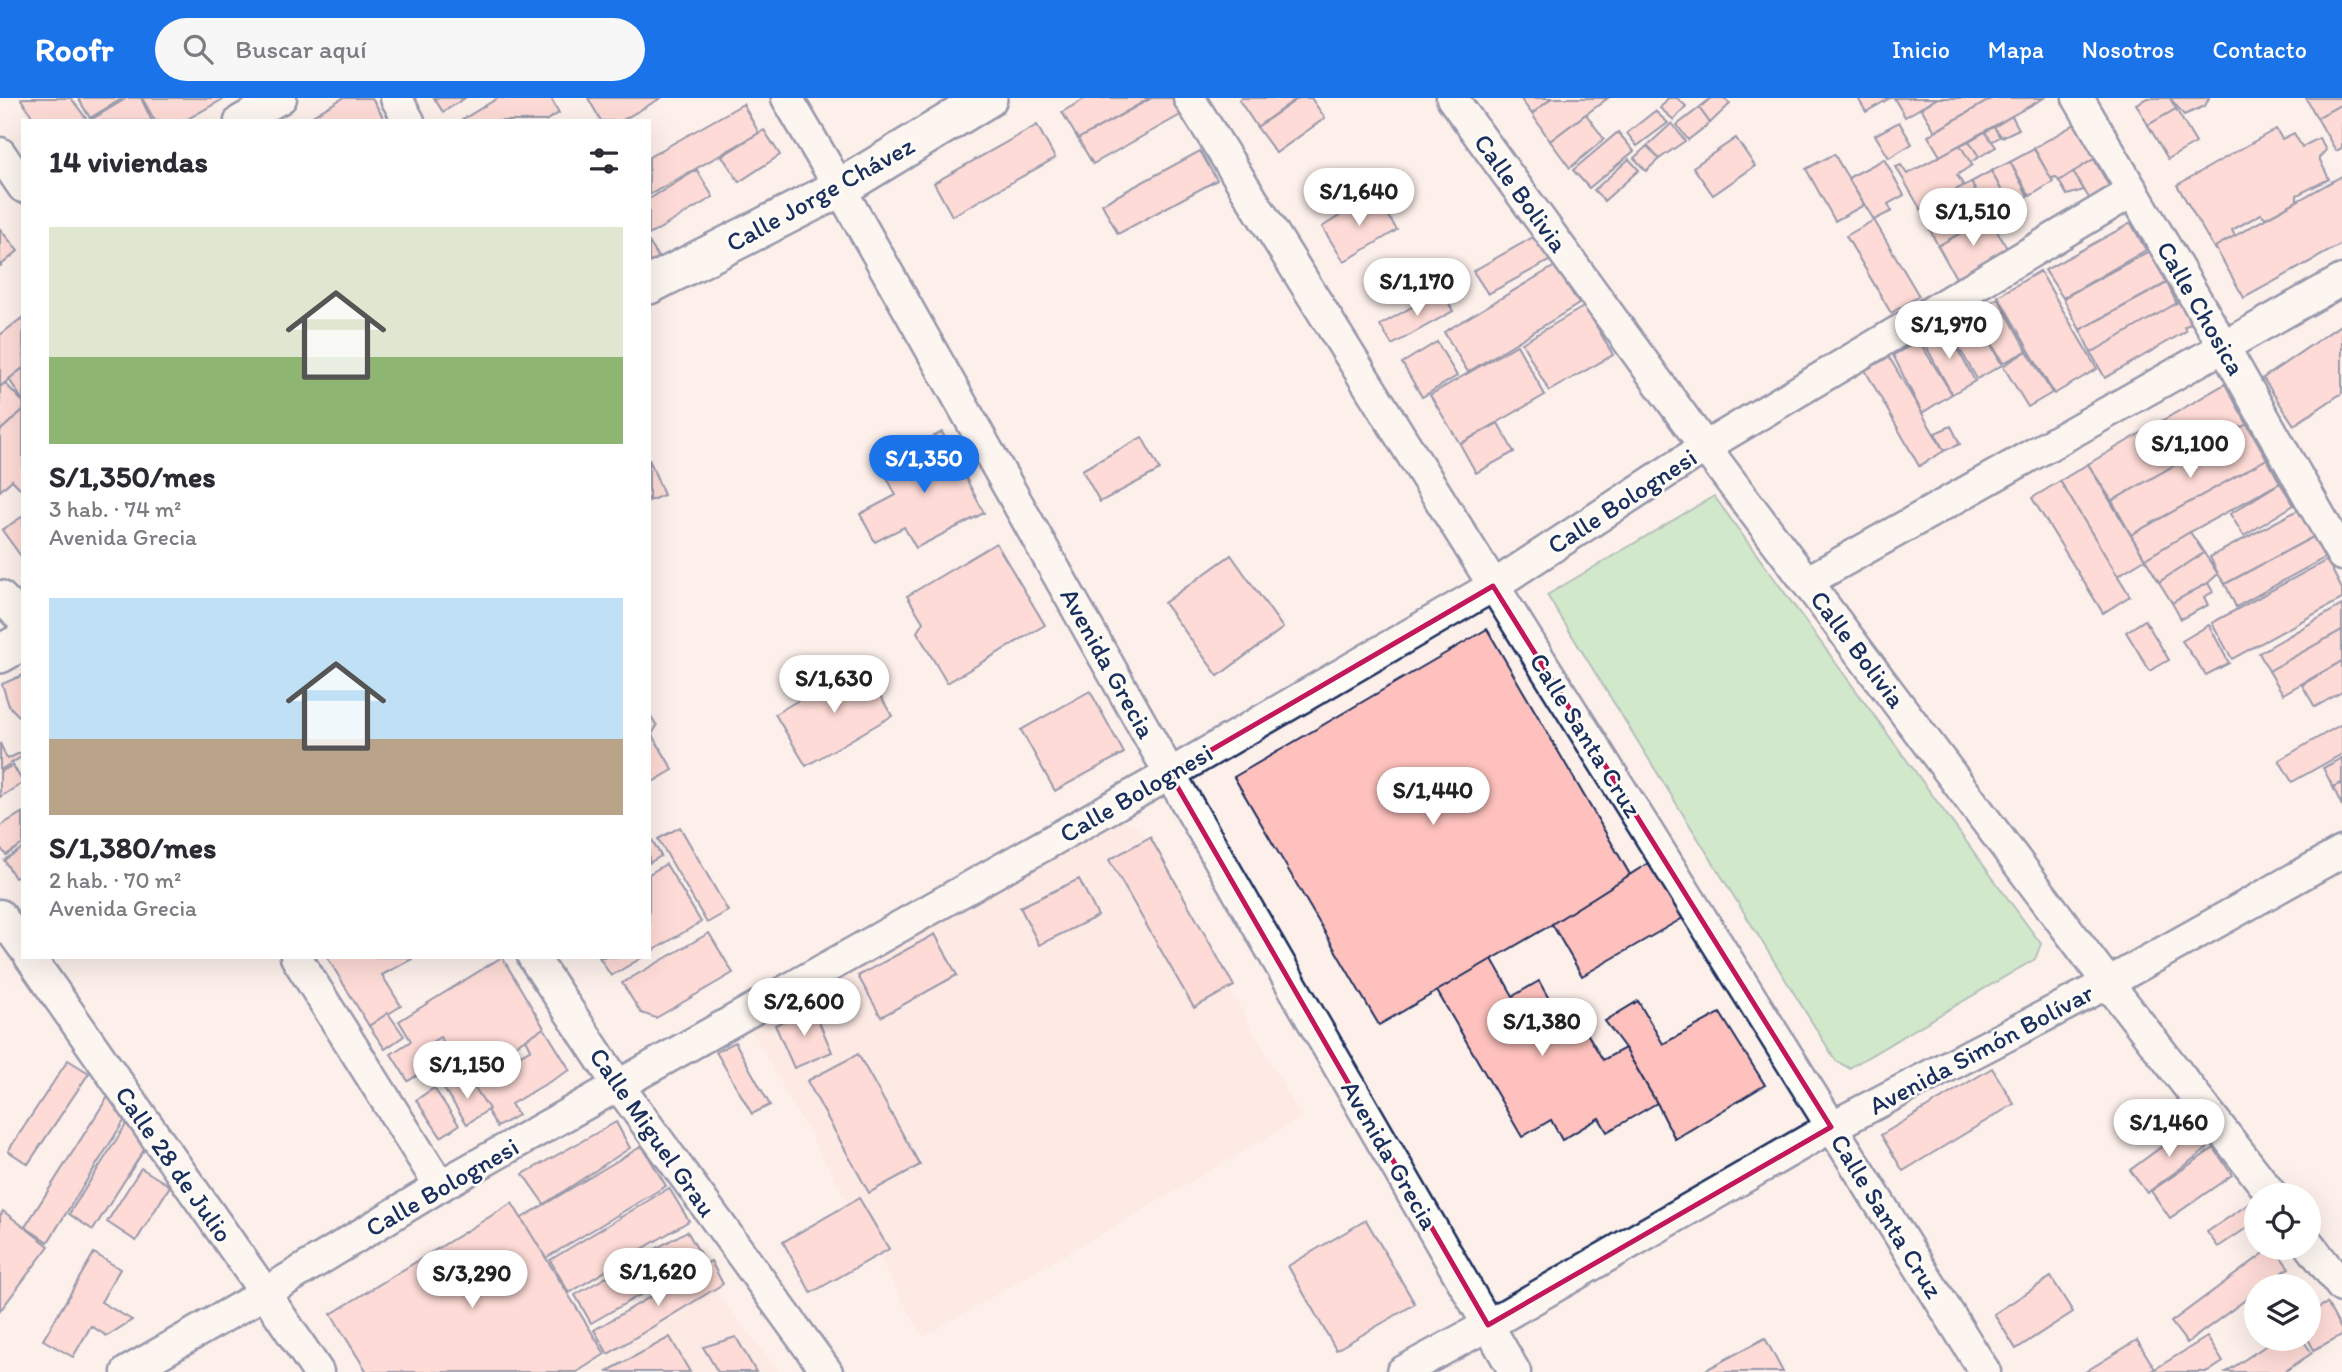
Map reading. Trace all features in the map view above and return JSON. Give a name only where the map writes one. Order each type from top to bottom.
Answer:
[{"type":"street","points":[[244,119],[281,98]]},
{"type":"street","points":[[396,98],[408,119]]},
{"type":"street","name":"Avenida Grecia","points":[[787,98],[1170,774],[1515,1372]]},
{"type":"street","name":"Calle Jorge Chávez","points":[[651,284],[840,188],[988,98]]},
{"type":"street","name":"Calle Santa Cruz","points":[[1189,98],[1985,1372]]},
{"type":"street","name":"Calle Bolivia","points":[[1452,98],[1705,447],[2108,983],[2263,1183]]},
{"type":"street","name":"Calle Chosica","points":[[2078,98],[2342,555]]},
{"type":"street","points":[[0,153],[21,184]]},
{"type":"street","name":"Calle Bolognesi","points":[[127,1372],[265,1293],[440,1186],[1170,774],[1493,586],[1705,447],[2133,191]]},
{"type":"street","points":[[1808,581],[2342,281]]},
{"type":"street","points":[[0,596],[21,618]]},
{"type":"street","points":[[0,654],[21,641]]},
{"type":"street","name":"Avenida Simón Bolívar","points":[[1402,1372],[1831,1127],[2108,983],[2342,852]]},
{"type":"street","points":[[0,915],[21,944]]},
{"type":"street","name":"Calle 28 de Julio","points":[[31,959],[265,1293],[317,1372]]},
{"type":"street","points":[[297,959],[440,1186]]},
{"type":"street","name":"Calle Miguel Grau","points":[[535,959],[618,1085],[827,1372]]},
{"type":"street","points":[[2321,1260],[2342,1287]]},
{"type":"highlighted area","points":[[1493,586],[1831,1127],[1488,1325],[1170,774]]},
{"type":"shaded area","points":[[1120,820],[1140,828],[1302,1118],[923,1337],[751,1030]]},
{"type":"shaded area","points":[[715,1290],[779,1372],[582,1372]]},
{"type":"green space","points":[[1714,496],[2041,944],[2035,959],[1849,1068],[1836,1061],[1547,595]]},
{"type":"building","points":[[71,98],[87,119],[34,119],[21,99]]},
{"type":"building","points":[[78,98],[123,98],[90,118]]},
{"type":"building","points":[[127,98],[141,98],[151,119],[92,119]]},
{"type":"building","points":[[142,98],[225,98],[188,119],[154,119]]},
{"type":"building","points":[[343,98],[372,98],[383,117],[380,119],[307,119]]},
{"type":"building","points":[[434,98],[465,98],[443,112]]},
{"type":"building","points":[[498,98],[551,98],[559,113],[548,119],[463,119]]},
{"type":"building","points":[[588,98],[661,98],[624,119],[600,119]]},
{"type":"building","points":[[1086,98],[1150,98],[1078,139],[1062,112]]},
{"type":"building","points":[[1152,98],[1177,98],[1186,112],[1093,164],[1078,139]]},
{"type":"building","points":[[1297,98],[1257,127],[1239,100]]},
{"type":"building","points":[[1299,98],[1311,98],[1325,118],[1276,153],[1257,127]]},
{"type":"building","points":[[1520,98],[1552,98],[1532,114]]},
{"type":"building","points":[[1552,98],[1608,98],[1550,141],[1532,114]]},
{"type":"building","points":[[1668,98],[1677,98],[1686,106],[1674,120],[1660,108]]},
{"type":"building","points":[[1711,98],[1724,98],[1730,104],[1710,123],[1699,108]]},
{"type":"building","points":[[1858,98],[1890,98],[1866,112]]},
{"type":"building","points":[[1894,98],[1938,98],[1905,117]]},
{"type":"building","points":[[1938,98],[1993,98],[1935,131],[1921,108]]},
{"type":"building","points":[[1993,98],[2044,98],[1940,156],[1928,136]]},
{"type":"building","points":[[2147,98],[2170,98],[2176,109],[2148,125],[2136,104]]},
{"type":"building","points":[[2170,98],[2209,98],[2205,106],[2184,115]]},
{"type":"building","points":[[2306,98],[2342,98],[2342,104],[2317,118]]},
{"type":"building","points":[[743,104],[759,133],[651,194],[651,156]]},
{"type":"building","points":[[2342,104],[2342,148],[2336,151],[2317,118]]},
{"type":"building","points":[[1699,108],[1710,123],[1688,140],[1677,125]]},
{"type":"building","points":[[2176,109],[2196,143],[2168,159],[2148,125]]},
{"type":"building","points":[[1655,111],[1668,123],[1637,146],[1627,133]]},
{"type":"building","points":[[1586,114],[1604,139],[1570,168],[1550,141]]},
{"type":"building","points":[[2012,116],[2019,129],[2002,137],[1994,127]]},
{"type":"building","points":[[1899,122],[1912,144],[1889,158],[1875,135]]},
{"type":"building","points":[[1672,123],[1685,141],[1659,159],[1647,146]]},
{"type":"building","points":[[2077,123],[2097,159],[2059,181],[2055,177],[2051,179],[2034,148]]},
{"type":"building","points":[[1037,125],[1055,158],[952,216],[934,183]]},
{"type":"building","points":[[1994,127],[2000,137],[1991,142],[1985,132]]},
{"type":"building","points":[[2276,129],[2282,139],[2294,133],[2302,147],[2319,138],[2326,150],[2319,158],[2329,179],[2297,195],[2297,201],[2266,218],[2261,214],[2232,230],[2236,238],[2215,250],[2177,185]]},
{"type":"building","points":[[764,130],[780,155],[739,182],[722,156]]},
{"type":"building","points":[[1618,132],[1634,151],[1589,188],[1573,170]]},
{"type":"building","points":[[1985,132],[1996,147],[1979,157],[1969,141]]},
{"type":"building","points":[[1736,138],[1755,166],[1713,195],[1693,167]]},
{"type":"building","points":[[1969,141],[1979,157],[1969,163],[1960,145]]},
{"type":"building","points":[[1960,145],[1972,165],[1957,175],[1964,186],[1921,210],[1896,167],[1901,165],[1907,174]]},
{"type":"building","points":[[1647,146],[1659,159],[1646,171],[1634,158]]},
{"type":"building","points":[[2034,149],[2053,182],[2030,196],[2010,162]]},
{"type":"building","points":[[1200,151],[1217,180],[1118,234],[1102,204]]},
{"type":"building","points":[[1834,154],[1864,205],[1835,221],[1806,169]]},
{"type":"building","points":[[1629,159],[1639,170],[1604,201],[1594,190]]},
{"type":"building","points":[[1884,159],[1904,195],[1888,204],[1892,211],[1874,220],[1848,178]]},
{"type":"building","points":[[2094,159],[2114,195],[2094,206],[2073,172]]},
{"type":"building","points":[[2010,162],[2028,196],[2010,206],[1991,171]]},
{"type":"building","points":[[697,170],[713,197],[651,234],[651,198]]},
{"type":"building","points":[[1991,171],[2010,206],[1989,217],[1971,182]]},
{"type":"building","points":[[2073,172],[2084,190],[2067,195],[2059,181]]},
{"type":"building","points":[[2342,176],[2342,244],[2244,298],[2215,247]]},
{"type":"building","points":[[1971,182],[1989,217],[1938,246],[1930,230],[1954,216],[1943,196]]},
{"type":"building","points":[[1374,194],[1397,230],[1344,262],[1322,227]]},
{"type":"building","points":[[1989,217],[2008,250],[1956,278],[1938,246]]},
{"type":"building","points":[[1874,220],[1919,296],[1891,313],[1846,236]]},
{"type":"building","points":[[2131,223],[2146,250],[2063,298],[2045,270]]},
{"type":"building","points":[[0,229],[18,251],[0,266]]},
{"type":"building","points":[[1535,236],[1551,260],[1488,294],[1473,271]]},
{"type":"building","points":[[651,245],[661,261],[651,266]]},
{"type":"building","points":[[2149,251],[2167,283],[2080,330],[2063,298]]},
{"type":"building","points":[[1555,266],[1579,304],[1468,372],[1444,332]]},
{"type":"building","points":[[2040,271],[2097,369],[2054,394],[1998,296]]},
{"type":"building","points":[[2167,283],[2177,304],[2091,353],[2080,330]]},
{"type":"building","points":[[1442,290],[1453,311],[1392,345],[1380,325]]},
{"type":"building","points":[[1998,298],[2027,351],[2003,363],[1973,312]]},
{"type":"building","points":[[2182,300],[2195,321],[2184,327],[2186,331],[2105,378],[2091,353]]},
{"type":"building","points":[[1585,306],[1613,355],[1549,391],[1522,343]]},
{"type":"building","points":[[1973,313],[2002,365],[1977,379],[1948,328]]},
{"type":"building","points":[[21,319],[21,370],[0,387],[0,335]]},
{"type":"building","points":[[2342,324],[2342,393],[2294,425],[2263,378]]},
{"type":"building","points":[[1946,328],[1975,381],[1952,394],[1923,341]]},
{"type":"building","points":[[1919,341],[1952,394],[1922,413],[1893,355]]},
{"type":"building","points":[[1437,342],[1457,376],[1422,397],[1402,363]]},
{"type":"building","points":[[1517,345],[1545,395],[1460,444],[1430,395]]},
{"type":"building","points":[[2027,351],[2052,393],[2028,407],[2003,366]]},
{"type":"building","points":[[1889,357],[1944,451],[1919,466],[1865,370]]},
{"type":"building","points":[[21,370],[21,398],[9,379]]},
{"type":"building","points":[[5,383],[21,400],[21,412],[0,431],[0,387]]},
{"type":"building","points":[[2225,384],[2247,424],[2112,501],[2088,464]]},
{"type":"building","points":[[21,412],[21,489],[12,480],[0,491],[0,431]]},
{"type":"building","points":[[1498,423],[1514,452],[1476,473],[1460,444]]},
{"type":"building","points":[[2247,424],[2267,459],[2131,535],[2112,501]]},
{"type":"building","points":[[1951,426],[1960,444],[1944,451],[1935,433]]},
{"type":"building","points":[[942,432],[984,513],[916,548],[904,527],[875,542],[860,514],[896,495],[880,464]]},
{"type":"building","points":[[1142,437],[1160,470],[1100,502],[1082,470]]},
{"type":"building","points":[[2267,459],[2280,483],[2145,559],[2131,535]]},
{"type":"building","points":[[651,464],[664,495],[651,500]]},
{"type":"building","points":[[2088,464],[2145,559],[2117,576],[2060,481]]},
{"type":"building","points":[[2060,481],[2130,596],[2103,613],[2032,498]]},
{"type":"building","points":[[2280,483],[2294,505],[2244,536],[2230,514]]},
{"type":"building","points":[[2300,509],[2315,536],[2225,584],[2210,557]]},
{"type":"building","points":[[21,517],[21,556],[2,530]]},
{"type":"building","points":[[2190,532],[2204,553],[2159,582],[2145,559]]},
{"type":"building","points":[[2315,536],[2326,557],[2236,607],[2225,584]]},
{"type":"building","points":[[996,543],[1045,625],[947,683],[917,632],[923,622],[907,596]]},
{"type":"building","points":[[2204,553],[2218,574],[2208,583],[2172,603],[2159,582]]},
{"type":"building","points":[[1231,555],[1283,628],[1218,676],[1164,603]]},
{"type":"building","points":[[2327,560],[2342,589],[2342,599],[2232,659],[2212,623]]},
{"type":"building","points":[[2208,583],[2213,592],[2204,597],[2208,605],[2181,619],[2172,603]]},
{"type":"building","points":[[2342,605],[2342,630],[2269,671],[2259,653]]},
{"type":"building","points":[[2145,620],[2169,660],[2150,671],[2126,632]]},
{"type":"building","points":[[2209,625],[2229,663],[2206,675],[2182,641]]},
{"type":"building","points":[[1487,629],[1632,878],[1379,1025],[1234,777]]},
{"type":"building","points":[[2342,630],[2342,661],[2283,694],[2269,671]]},
{"type":"building","points":[[2342,661],[2342,692],[2315,707],[2302,685]]},
{"type":"building","points":[[861,663],[892,716],[806,766],[775,714]]},
{"type":"building","points":[[21,676],[21,718],[9,706],[2,684]]},
{"type":"building","points":[[1090,691],[1124,753],[1055,791],[1021,730]]},
{"type":"building","points":[[651,716],[657,726],[652,734],[673,770],[651,783]]},
{"type":"building","points":[[2342,724],[2342,754],[2292,782],[2279,760]]},
{"type":"building","points":[[0,743],[7,759],[20,753],[21,757],[0,770]]},
{"type":"building","points":[[2342,758],[2342,783],[2333,787],[2323,768]]},
{"type":"building","points":[[13,765],[21,784],[0,797],[0,772]]},
{"type":"building","points":[[2342,783],[2342,806],[2333,787]]},
{"type":"building","points":[[21,813],[21,845],[6,855],[0,847],[0,826]]},
{"type":"building","points":[[680,827],[728,911],[707,923],[658,839]]},
{"type":"building","points":[[1150,837],[1234,986],[1194,1008],[1109,860]]},
{"type":"building","points":[[651,838],[661,856],[651,862]]},
{"type":"building","points":[[21,849],[21,875],[15,878],[4,860]]},
{"type":"building","points":[[1650,862],[1683,918],[1582,976],[1552,924]]},
{"type":"building","points":[[666,864],[701,922],[651,952],[651,873]]},
{"type":"building","points":[[1079,879],[1098,916],[1039,945],[1020,907]]},
{"type":"building","points":[[709,933],[733,973],[656,1018],[641,1013],[622,983]]},
{"type":"building","points":[[935,934],[957,975],[881,1017],[858,976]]},
{"type":"building","points":[[328,959],[412,959],[382,975],[401,1006],[369,1026]]},
{"type":"building","points":[[499,959],[503,959],[544,1028],[466,1075],[440,1037],[424,1047],[435,1064],[408,1081],[391,1054],[411,1041],[399,1021]]},
{"type":"building","points":[[600,959],[640,959],[611,976]]},
{"type":"building","points":[[1492,959],[1513,996],[1539,981],[1563,1024],[1581,1023],[1603,1060],[1625,1048],[1657,1103],[1607,1132],[1599,1118],[1562,1140],[1551,1120],[1522,1137],[1437,991]]},
{"type":"building","points":[[1638,1001],[1663,1044],[1720,1013],[1765,1085],[1675,1139],[1625,1048],[1605,1021]]},
{"type":"building","points":[[813,1008],[832,1052],[794,1068],[775,1025]]},
{"type":"building","points":[[388,1013],[404,1036],[385,1049],[369,1026]]},
{"type":"building","points":[[544,1028],[570,1070],[511,1104],[518,1115],[497,1127],[466,1075],[486,1064],[491,1072],[531,1049],[526,1039]]},
{"type":"building","points":[[735,1042],[770,1105],[752,1114],[716,1052]]},
{"type":"building","points":[[858,1054],[920,1165],[869,1193],[807,1081]]},
{"type":"building","points":[[68,1060],[89,1073],[28,1164],[8,1151]]},
{"type":"building","points":[[1992,1068],[2014,1104],[1903,1171],[1881,1135]]},
{"type":"building","points":[[458,1079],[464,1087],[471,1082],[489,1109],[467,1124],[444,1089]]},
{"type":"building","points":[[434,1088],[459,1125],[441,1137],[416,1100]]},
{"type":"building","points":[[109,1095],[124,1121],[48,1242],[25,1227]]},
{"type":"building","points":[[616,1122],[630,1148],[544,1204],[523,1174]]},
{"type":"building","points":[[127,1123],[144,1150],[93,1230],[69,1214]]},
{"type":"building","points":[[2191,1125],[2208,1148],[2147,1193],[2130,1170]]},
{"type":"building","points":[[642,1146],[666,1186],[544,1259],[520,1219]]},
{"type":"building","points":[[2214,1148],[2232,1175],[2170,1218],[2151,1191]]},
{"type":"building","points":[[141,1168],[170,1186],[136,1241],[107,1222]]},
{"type":"building","points":[[669,1188],[689,1221],[569,1293],[550,1260]]},
{"type":"building","points":[[859,1198],[889,1249],[811,1293],[783,1242]]},
{"type":"building","points":[[512,1203],[605,1354],[577,1372],[367,1372],[331,1314]]},
{"type":"building","points":[[2244,1207],[2244,1230],[2218,1247],[2207,1232]]},
{"type":"building","points":[[3,1211],[49,1246],[0,1311],[0,1216]]},
{"type":"building","points":[[1366,1220],[1415,1304],[1336,1350],[1288,1266]]},
{"type":"building","points":[[687,1231],[703,1259],[591,1323],[575,1295]]},
{"type":"building","points":[[94,1253],[120,1269],[101,1302],[132,1320],[107,1336],[91,1326],[73,1357],[43,1340]]},
{"type":"building","points":[[2255,1260],[2283,1260],[2289,1268],[2281,1274],[2244,1274],[2244,1301],[2187,1343],[2171,1322]]},
{"type":"building","points":[[711,1261],[723,1284],[608,1354],[594,1330]]},
{"type":"building","points":[[2051,1277],[2073,1312],[2016,1349],[1994,1314]]},
{"type":"building","points":[[2327,1303],[2342,1335],[2321,1346],[2321,1306]]},
{"type":"building","points":[[670,1337],[690,1372],[606,1372]]},
{"type":"building","points":[[736,1337],[756,1372],[718,1372],[703,1347]]},
{"type":"building","points":[[2207,1337],[2223,1362],[2208,1372],[2150,1372]]},
{"type":"building","points":[[1765,1338],[1783,1372],[1702,1372]]},
{"type":"building","points":[[2137,1340],[2155,1369],[2149,1372],[2085,1372]]},
{"type":"building","points":[[2258,1351],[2312,1353],[2284,1372],[2226,1372]]}]
